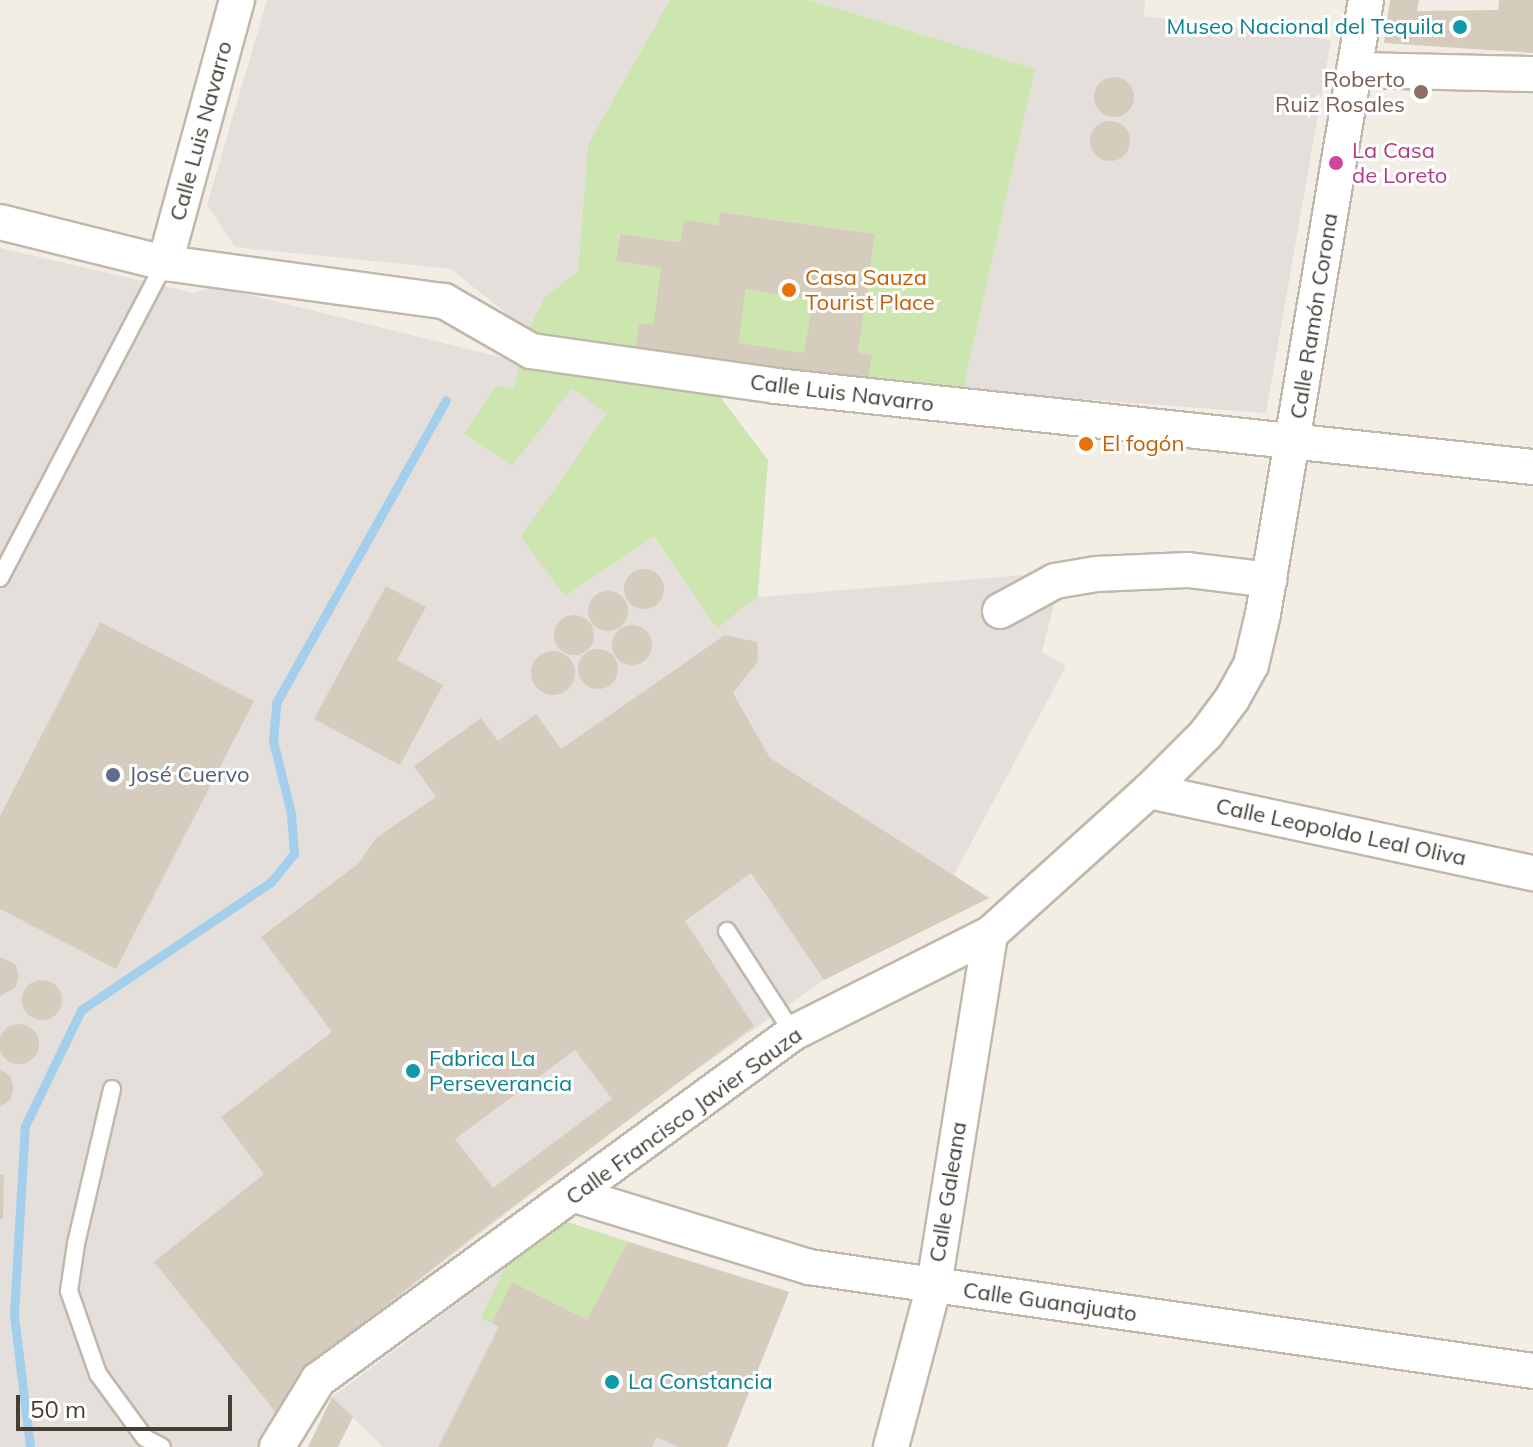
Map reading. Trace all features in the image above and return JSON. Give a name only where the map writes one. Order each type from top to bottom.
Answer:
[{"type":"street","name":"Calle Luis Navarro","points":[[165,263],[237,0]]},
{"type":"street","name":"Calle Ramón Corona","points":[[1293,442],[1366,0]]},
{"type":"street","points":[[1354,70],[1533,74]]},
{"type":"street","name":"Calle Luis Navarro","points":[[0,222],[165,263],[444,301],[531,351],[776,386],[1533,467]]},
{"type":"street","name":"Calle Francisco Javier Sauza","points":[[277,1447],[318,1380],[793,1033],[990,934],[1149,791],[1206,734],[1232,699],[1251,665],[1293,442]]},
{"type":"street","points":[[1000,611],[1055,581],[1096,574],[1188,570],[1269,580]]},
{"type":"street","name":"Calle Leopoldo Leal Oliva","points":[[1149,791],[1533,873]]},
{"type":"street","name":"Calle Galeana","points":[[891,1447],[934,1285],[990,934]]},
{"type":"street","name":"Calle Guanajuato","points":[[575,1195],[809,1267],[1533,1371]]},
{"type":"lane","points":[[0,578],[165,263]]},
{"type":"lane","points":[[727,931],[793,1033]]},
{"type":"lane","points":[[112,1089],[76,1244],[69,1291],[98,1374],[145,1438],[162,1447]]},
{"type":"shaded area","points":[[267,0],[670,0],[588,144],[578,272],[545,296],[528,331],[451,269],[235,247],[207,205]]},
{"type":"shaded area","points":[[809,0],[1145,0],[1144,16],[1331,40],[1266,413],[963,390],[1035,69]]},
{"type":"shaded area","points":[[0,248],[194,293],[214,286],[520,362],[768,460],[758,597],[1062,572],[1042,652],[1066,666],[954,875],[989,898],[824,980],[652,1101],[305,1369],[260,1447],[0,1447]]},
{"type":"shaded area","name":"La Constancia","points":[[567,1222],[789,1292],[727,1447],[383,1447],[332,1397]]},
{"type":"green space","points":[[670,0],[809,0],[1035,69],[963,390],[867,386],[872,355],[858,353],[875,234],[721,212],[719,225],[684,221],[680,242],[620,234],[616,261],[661,268],[653,325],[639,324],[635,353],[541,342],[528,331],[545,296],[578,272],[588,144]]},
{"type":"green space","points":[[746,289],[813,300],[805,354],[737,343]]},
{"type":"green space","points":[[520,362],[711,385],[768,460],[757,597],[717,628],[654,536],[565,596],[521,537],[607,414],[572,388],[512,466],[464,433],[496,386],[514,390]]},
{"type":"green space","points":[[567,1222],[628,1242],[587,1320],[512,1282],[492,1323],[481,1318],[505,1268]]},
{"type":"building","name":"Museo Nacional del Tequila","points":[[1390,0],[1419,0],[1417,11],[1498,10],[1499,0],[1533,0],[1533,53],[1384,43]]},
{"type":"building","points":[[1114,77],[1128,83],[1134,97],[1128,111],[1114,117],[1100,111],[1094,97],[1100,83]]},
{"type":"building","points":[[1110,121],[1124,127],[1130,141],[1124,155],[1110,161],[1096,155],[1090,141],[1096,127]]},
{"type":"building","points":[[720,212],[875,234],[858,353],[872,355],[867,386],[635,353],[639,323],[653,325],[661,268],[616,261],[620,234],[680,242],[684,220],[719,225]],"holes":[[[746,289],[813,300],[804,353],[738,343]]]},
{"type":"building","points":[[644,569],[658,575],[664,589],[658,603],[644,609],[630,603],[624,589],[630,575]]},
{"type":"building","points":[[386,586],[426,607],[397,660],[443,685],[400,765],[314,719]]},
{"type":"building","points":[[608,591],[622,597],[628,611],[622,625],[608,631],[594,625],[588,611],[594,597]]},
{"type":"building","points":[[574,615],[588,621],[594,635],[588,649],[574,655],[560,649],[554,635],[560,621]]},
{"type":"building","points":[[100,622],[254,701],[116,969],[0,909],[0,816]]},
{"type":"building","points":[[632,625],[646,631],[652,645],[646,659],[632,665],[618,659],[612,645],[618,631]]},
{"type":"building","points":[[725,635],[757,642],[758,661],[733,693],[770,758],[989,898],[824,980],[751,873],[685,921],[754,1026],[479,1232],[305,1369],[279,1416],[154,1262],[264,1174],[221,1117],[332,1032],[261,937],[359,863],[376,838],[436,797],[414,766],[481,718],[498,741],[536,714],[561,749]],"holes":[[[575,1050],[612,1099],[493,1188],[455,1139]]]},
{"type":"building","points":[[598,649],[612,655],[618,669],[612,683],[598,689],[584,683],[578,669],[584,655]]},
{"type":"building","points":[[553,651],[568,658],[575,673],[568,688],[553,695],[538,688],[531,673],[538,658]]},
{"type":"building","points":[[0,957],[15,964],[19,976],[15,988],[0,996]]},
{"type":"building","points":[[42,980],[56,986],[62,1000],[56,1014],[42,1020],[28,1014],[22,1000],[28,986]]},
{"type":"building","points":[[19,1024],[33,1030],[39,1044],[33,1058],[19,1064],[5,1058],[-1,1044],[5,1030]]},
{"type":"building","points":[[0,1069],[10,1076],[14,1088],[10,1100],[0,1107]]},
{"type":"building","points":[[0,1175],[4,1175],[3,1219],[0,1219]]},
{"type":"building","name":"La Constancia","points":[[628,1242],[789,1292],[727,1447],[678,1447],[657,1437],[652,1447],[438,1447],[499,1327],[492,1323],[512,1282],[587,1320]]},
{"type":"building","points":[[332,1397],[353,1417],[338,1447],[308,1447]]},
{"type":"waterway","points":[[30,1447],[14,1314],[25,1126],[81,1010],[271,882],[294,854],[291,813],[273,741],[276,703],[446,400]]},
{"type":"place","name":"Museo Nacional del Tequila","points":[[1460,27]]},
{"type":"place","name":"Roberto Ruiz Rosales","points":[[1421,92]]},
{"type":"place","name":"La Casa de Loreto","points":[[1336,163]]},
{"type":"place","name":"Casa Sauza Tourist Place","points":[[789,290]]},
{"type":"place","name":"El fogón","points":[[1086,444]]},
{"type":"place","name":"José Cuervo","points":[[113,775]]},
{"type":"place","name":"Fabrica La Perseverancia","points":[[413,1071]]},
{"type":"place","name":"La Constancia","points":[[612,1382]]}]
